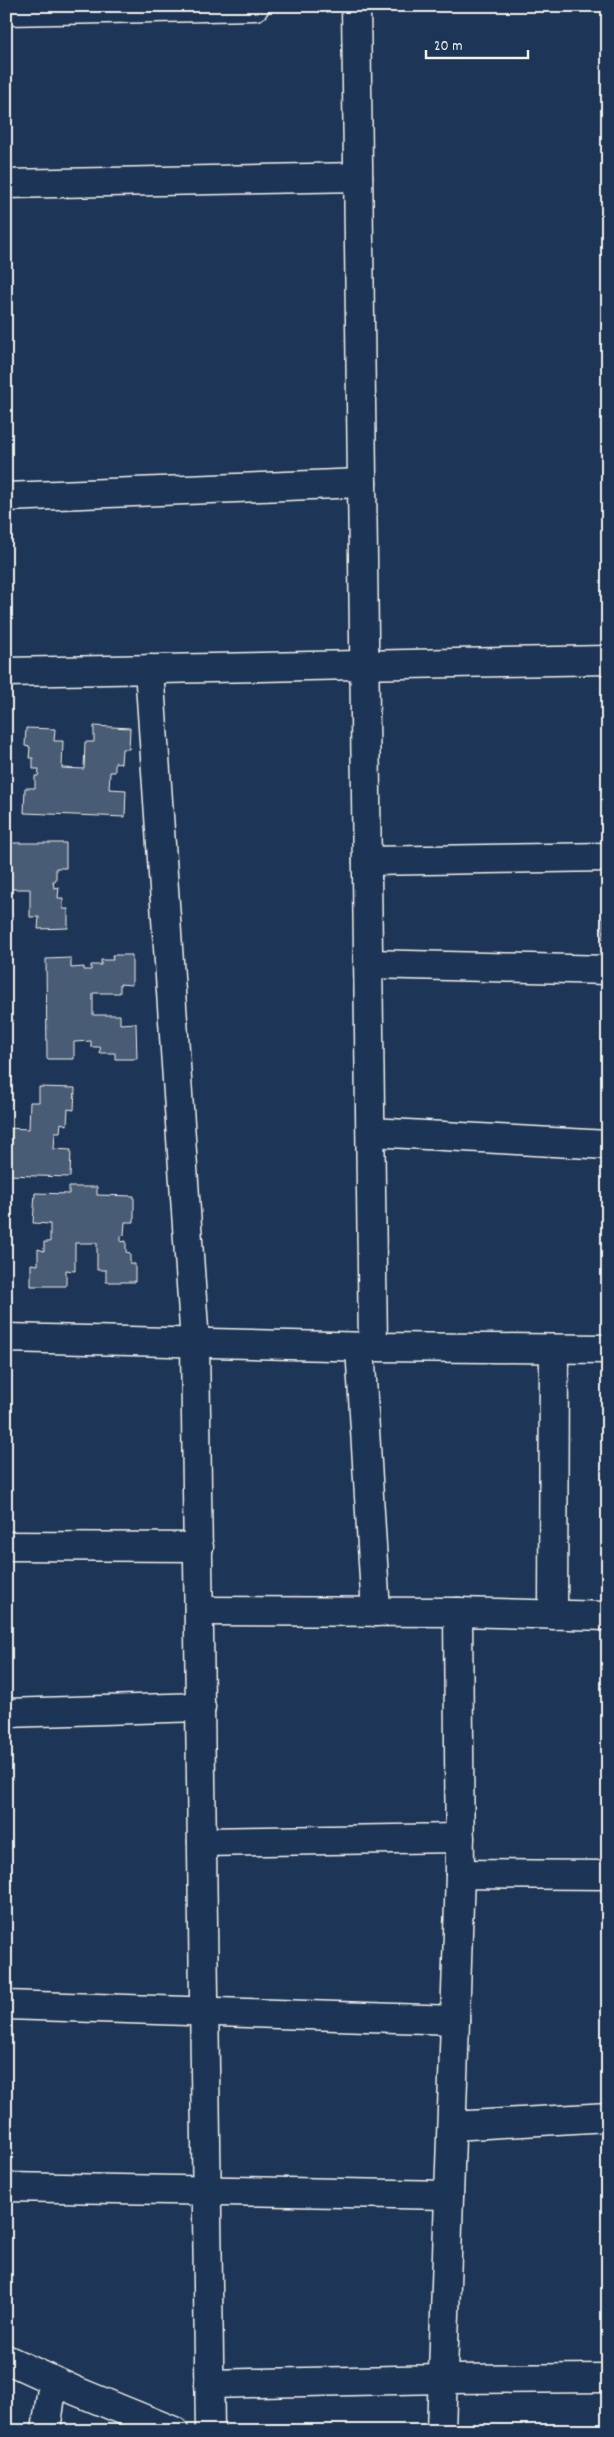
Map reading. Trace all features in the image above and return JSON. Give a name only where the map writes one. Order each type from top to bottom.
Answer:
[{"type":"street","points":[[6,11],[111,7],[255,6]]},
{"type":"street","points":[[356,6],[370,1132],[367,1347],[376,1612]]},
{"type":"street","points":[[6,184],[358,177]]},
{"type":"street","points":[[6,497],[362,483]]},
{"type":"street","points":[[6,672],[608,660]]},
{"type":"street","points":[[149,669],[196,1343],[210,2431]]},
{"type":"street","points":[[367,861],[607,857]]},
{"type":"street","points":[[368,964],[608,970]]},
{"type":"street","points":[[370,1132],[608,1145]]},
{"type":"street","points":[[6,1338],[367,1347],[608,1349]]},
{"type":"street","points":[[553,1615],[554,1349]]},
{"type":"street","points":[[6,1546],[199,1547]]},
{"type":"street","points":[[199,1611],[458,1612],[608,1616]]},
{"type":"street","points":[[441,2431],[460,1874],[458,1612]]},
{"type":"street","points":[[6,1714],[201,1706]]},
{"type":"street","points":[[202,1842],[460,1838]]},
{"type":"street","points":[[460,1874],[608,1875]]},
{"type":"street","points":[[6,2005],[455,2020]]},
{"type":"street","points":[[452,2126],[608,2117]]},
{"type":"street","points":[[6,2188],[449,2195]]},
{"type":"street","points":[[6,2359],[53,2381],[174,2431]]},
{"type":"street","points":[[210,2384],[608,2378]]},
{"type":"street","points":[[46,2431],[53,2381]]},
{"type":"building","points":[[94,726],[130,728],[129,749],[122,749],[121,764],[115,762],[115,772],[110,772],[109,789],[126,790],[125,817],[24,813],[25,788],[35,788],[35,776],[38,776],[39,769],[33,769],[33,758],[29,758],[30,747],[25,746],[26,728],[55,729],[54,741],[63,741],[62,768],[84,769],[85,742],[94,742]]},
{"type":"building","points":[[6,843],[66,843],[66,868],[56,868],[56,881],[53,881],[54,888],[59,887],[58,898],[63,898],[63,909],[68,909],[68,928],[38,929],[39,917],[30,917],[30,889],[8,889],[6,916]]},
{"type":"building","points":[[608,884],[608,939],[603,939],[604,885]]},
{"type":"building","points":[[112,955],[132,955],[132,985],[120,984],[120,993],[93,993],[93,1015],[120,1015],[120,1024],[136,1023],[137,1059],[115,1059],[115,1053],[99,1053],[101,1047],[91,1047],[91,1041],[74,1042],[74,1059],[47,1059],[46,959],[71,958],[71,968],[84,967],[84,970],[91,970],[91,965],[101,965],[101,960],[113,960]]},
{"type":"building","points":[[39,1087],[75,1088],[74,1110],[68,1109],[67,1125],[61,1123],[60,1132],[55,1132],[54,1149],[71,1150],[70,1177],[6,1175],[6,1101],[8,1101],[7,1128],[29,1129],[30,1102],[39,1102]]},
{"type":"building","points":[[69,1187],[97,1187],[97,1195],[134,1196],[134,1222],[125,1222],[124,1235],[121,1236],[121,1242],[126,1241],[126,1252],[130,1253],[130,1264],[135,1264],[135,1282],[106,1282],[106,1270],[97,1270],[97,1243],[75,1243],[75,1271],[66,1270],[66,1286],[31,1286],[31,1264],[38,1265],[38,1249],[44,1251],[44,1242],[50,1242],[50,1224],[33,1223],[35,1193],[69,1194]]}]
